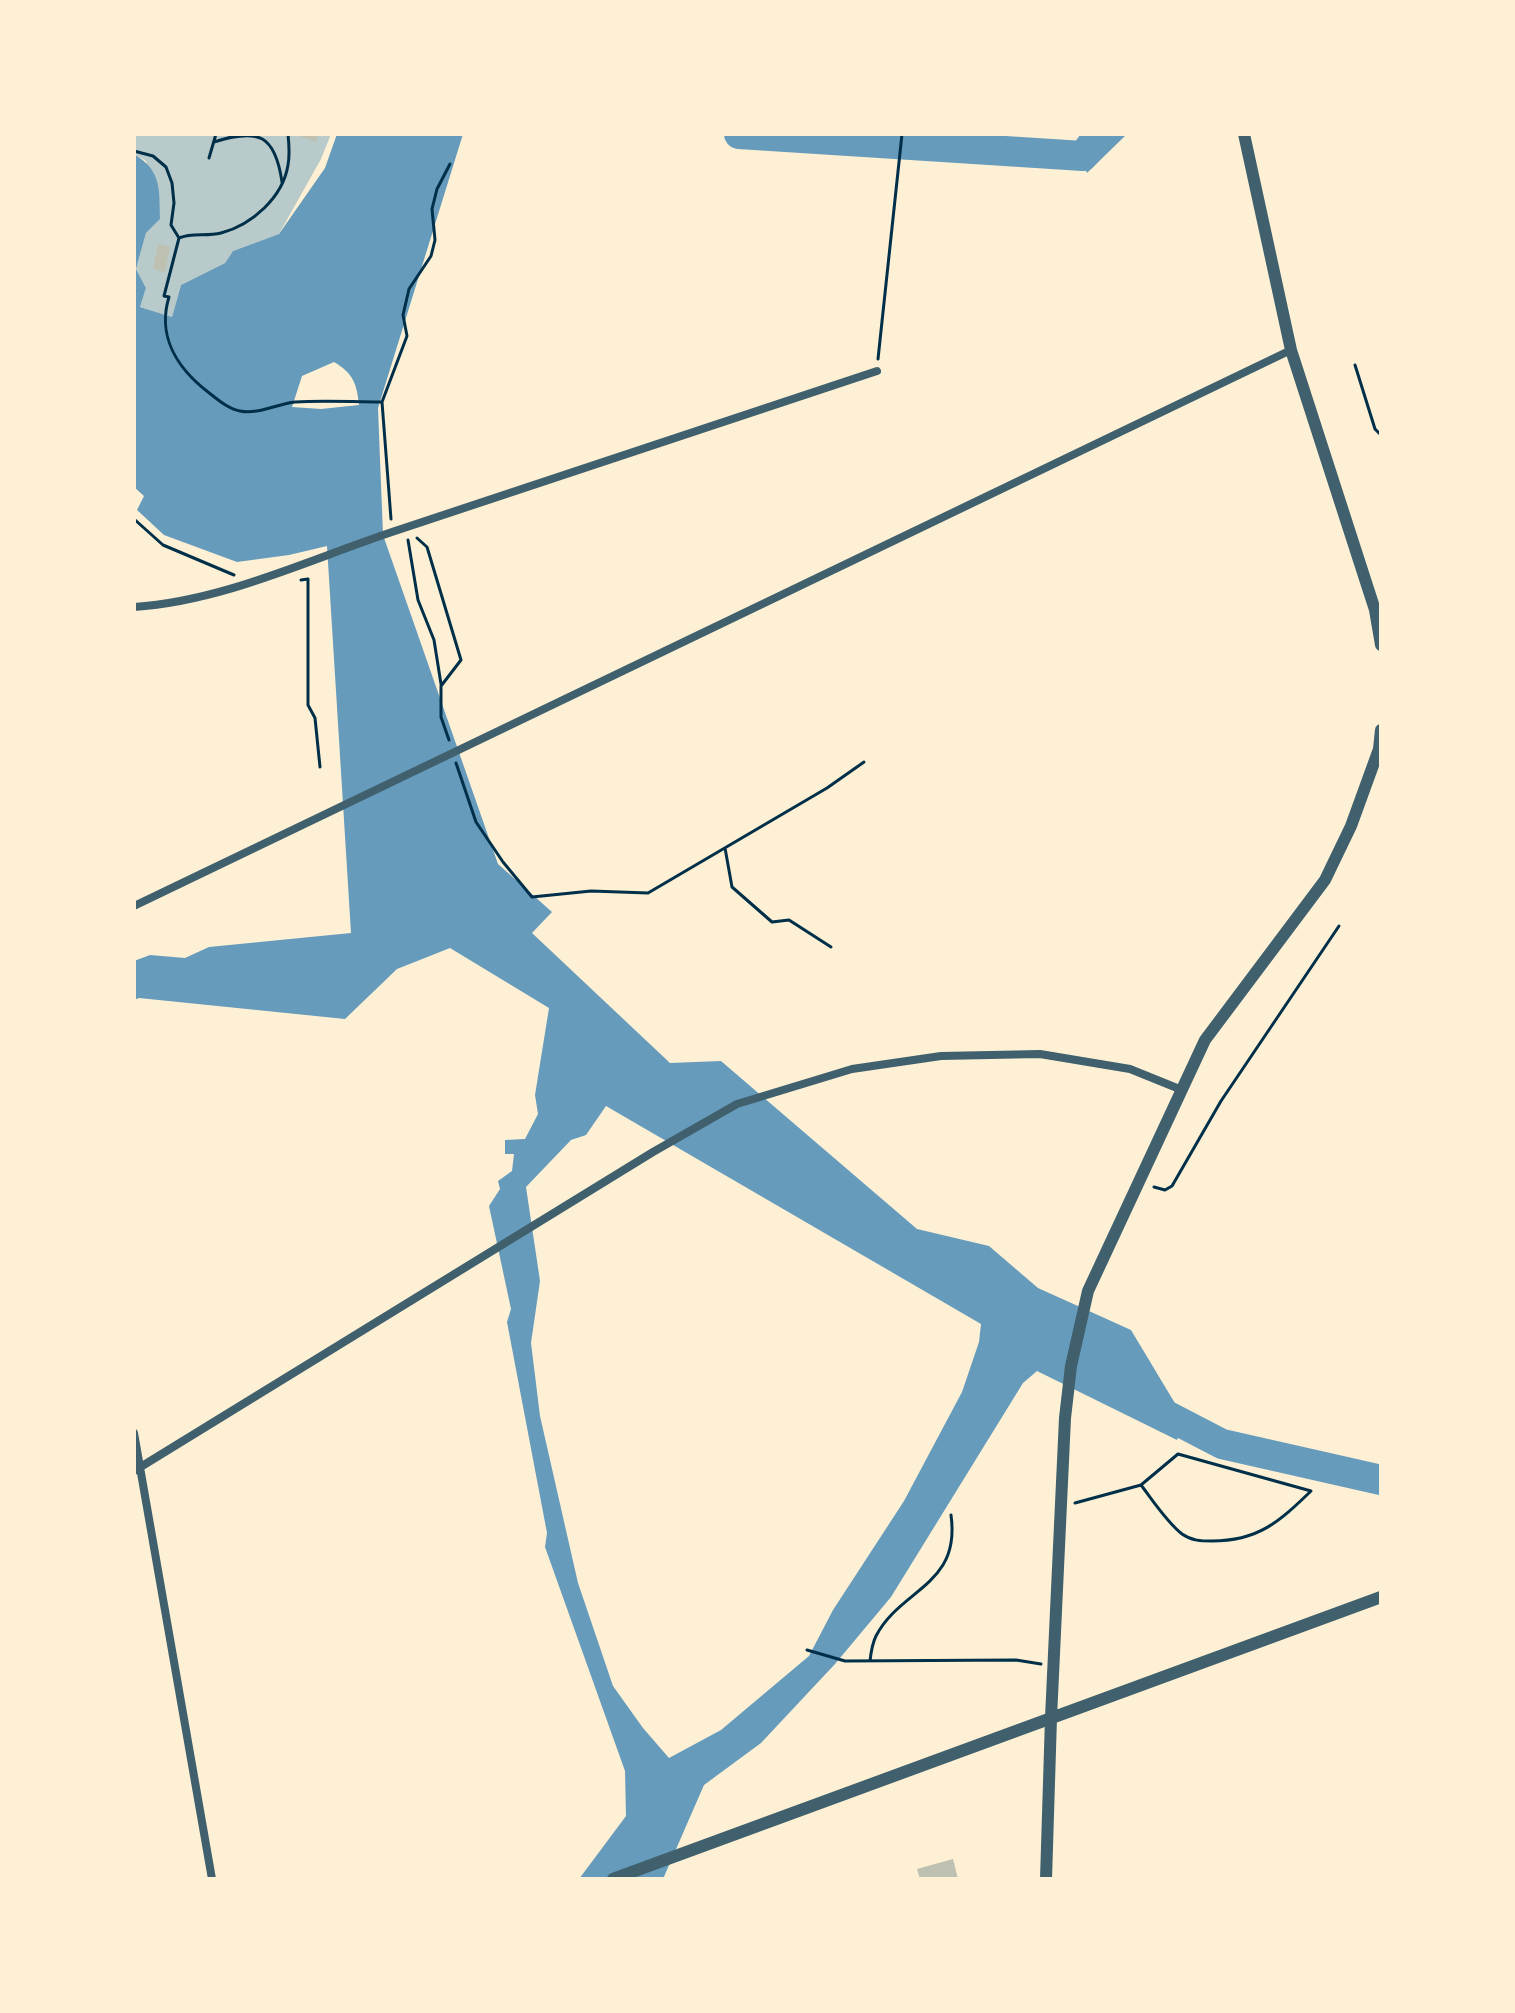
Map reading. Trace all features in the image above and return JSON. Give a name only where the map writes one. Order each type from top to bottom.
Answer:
[{"type":"street","points":[[1244,134],[1291,350],[1375,610],[1381,645]]},
{"type":"street","points":[[134,906],[315,821],[456,748],[1291,350]]},
{"type":"street","points":[[134,607],[159,605],[248,583],[877,371]]},
{"type":"street","points":[[1046,1879],[1065,1418],[1071,1366],[1088,1291],[1205,1040],[1325,880],[1351,826],[1379,749],[1381,730]]},
{"type":"street","points":[[137,1470],[653,1152],[737,1104],[852,1069],[941,1056],[1040,1054],[1130,1069],[1182,1090]]},
{"type":"street","points":[[134,1433],[137,1470],[212,1879]]},
{"type":"street","points":[[613,1879],[1381,1597]]},
{"type":"path","points":[[209,134],[215,137],[253,134],[264,139],[279,162],[282,182]]},
{"type":"path","points":[[179,238],[191,233],[207,236],[245,224],[269,203],[288,169],[288,134]]},
{"type":"path","points":[[877,371],[902,134]]},
{"type":"path","points":[[209,158],[215,137]]},
{"type":"path","points":[[134,151],[153,156],[166,167],[172,183],[174,203],[171,225],[179,238],[164,296],[169,297],[164,313],[165,335],[174,357],[197,384],[238,411],[251,412],[295,402],[382,402]]},
{"type":"path","points":[[390,505],[382,402],[407,336],[403,315],[409,289],[431,256],[435,240],[432,209],[437,189],[450,164]]},
{"type":"path","points":[[1355,365],[1375,429],[1381,435]]},
{"type":"path","points":[[134,519],[163,545],[219,567],[248,583]]},
{"type":"path","points":[[405,528],[427,547],[461,660],[441,686]]},
{"type":"path","points":[[405,528],[418,600],[434,640],[441,686],[441,717],[456,748]]},
{"type":"path","points":[[290,567],[292,581],[308,579],[308,705],[315,718],[320,767]]},
{"type":"path","points":[[456,762],[476,822],[532,897],[591,891],[648,893],[827,788],[864,762]]},
{"type":"path","points":[[725,848],[732,887],[772,922],[789,920],[831,947]]},
{"type":"path","points":[[1138,1183],[1165,1190],[1172,1186],[1221,1101],[1339,926]]},
{"type":"path","points":[[1061,1507],[1141,1485],[1178,1454],[1311,1491],[1265,1530],[1237,1541],[1195,1540],[1183,1534],[1141,1485]]},
{"type":"path","points":[[870,1661],[873,1640],[879,1631],[941,1569],[954,1535],[951,1515]]},
{"type":"path","points":[[807,1650],[845,1661],[1016,1660],[1053,1666]]},
{"type":"shaded area","points":[[134,134],[331,134],[321,159],[279,234],[233,251],[225,263],[181,285],[172,317],[140,307],[146,288],[136,269],[146,233],[160,219],[146,161],[134,154]]},
{"type":"water","points":[[337,134],[463,134],[378,408],[383,535],[498,864],[552,912],[532,933],[670,1063],[721,1061],[917,1229],[989,1246],[1038,1288],[1131,1330],[1185,1420],[1177,1440],[1037,1371],[1023,1383],[891,1597],[835,1664],[761,1743],[704,1785],[663,1879],[579,1879],[626,1816],[625,1771],[545,1547],[547,1533],[507,1322],[511,1309],[489,1206],[500,1189],[498,1181],[512,1171],[514,1154],[505,1154],[505,1140],[525,1139],[538,1114],[535,1095],[549,1008],[450,948],[397,969],[345,1019],[139,998],[134,1000],[134,961],[150,955],[185,958],[209,947],[351,933],[327,546],[237,562],[164,535],[137,510],[144,496],[134,487],[134,154],[154,174],[160,219],[146,233],[136,269],[146,288],[140,307],[172,317],[181,285],[225,263],[233,251],[279,234],[325,168]],"holes":[[[334,362],[346,370],[353,380],[359,405],[321,409],[292,407],[302,376]],[[606,1106],[981,1324],[979,1342],[962,1392],[904,1501],[833,1610],[809,1656],[721,1730],[669,1758],[613,1686],[578,1583],[540,1416],[531,1343],[540,1281],[526,1187],[571,1140],[586,1135]]]},
{"type":"water","points":[[1081,134],[1127,134],[1087,173],[1075,143]]},
{"type":"building","points":[[294,134],[319,134],[316,142]]},
{"type":"building","points":[[158,244],[170,247],[165,272],[153,269]]},
{"type":"building","points":[[953,1859],[958,1879],[920,1879],[917,1869]]},
{"type":"waterway","points":[[739,134],[1083,156],[1100,134]]},
{"type":"waterway","points":[[1147,1405],[1222,1444],[1381,1480]]}]
